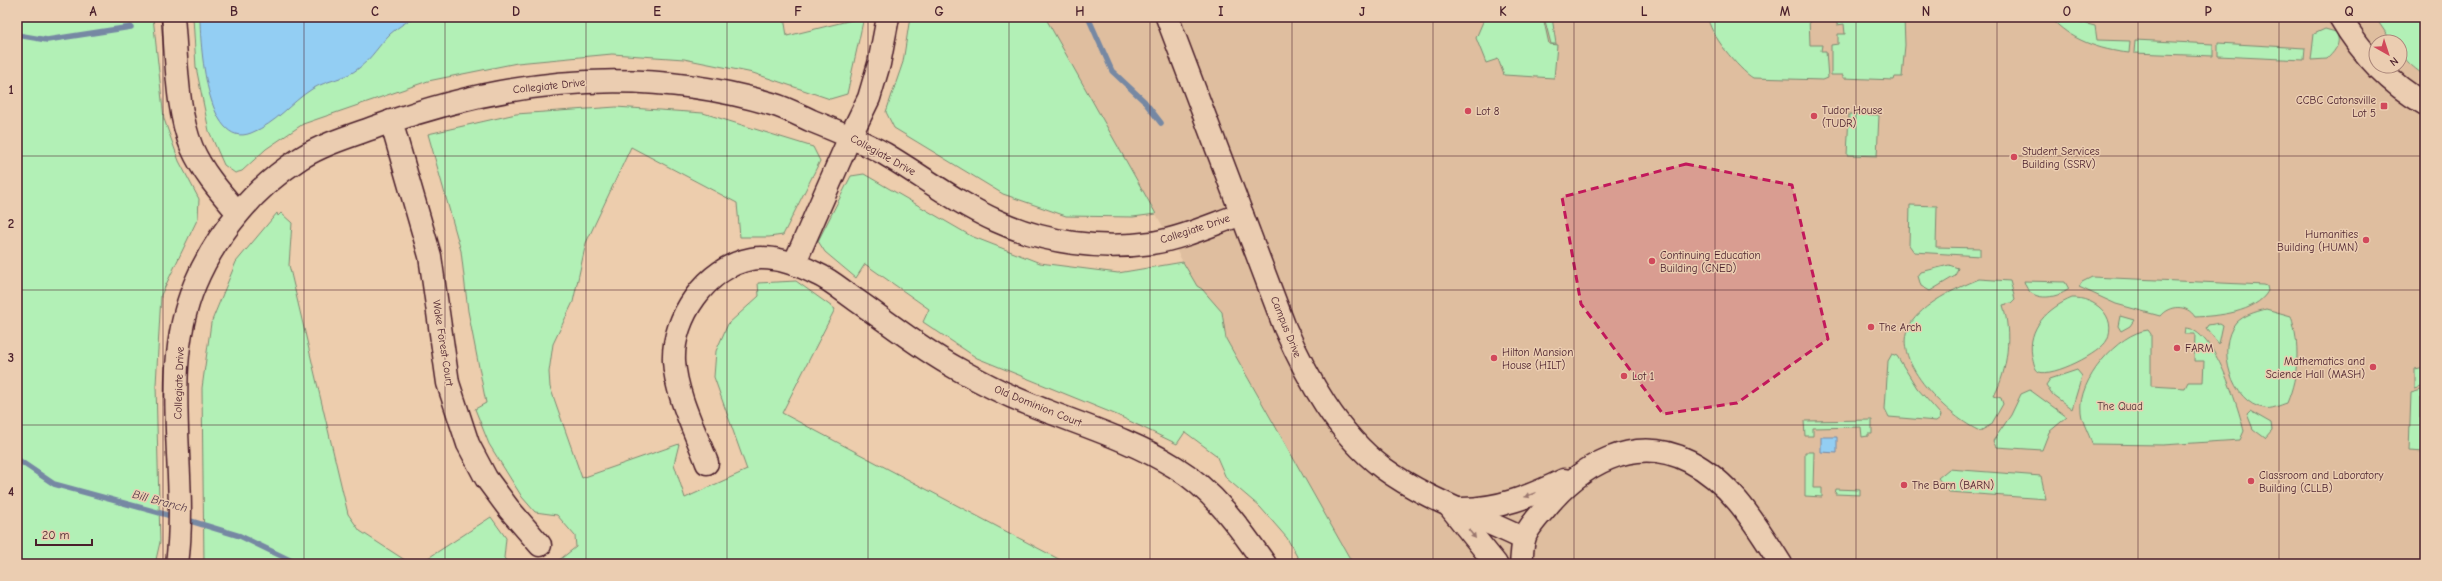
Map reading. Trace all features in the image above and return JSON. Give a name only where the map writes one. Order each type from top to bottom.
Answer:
[{"type":"street","points":[[173,17],[184,121],[192,147],[202,168],[238,213]]},
{"type":"street","points":[[794,264],[850,136],[869,98],[879,64],[888,17]]},
{"type":"street","name":"Campus Drive","points":[[1167,17],[1304,372],[1326,407],[1354,440],[1382,468],[1414,488],[1524,539]]},
{"type":"street","points":[[2340,17],[2354,41],[2377,68],[2425,104]]},
{"type":"street","name":"Collegiate Drive","points":[[177,564],[180,538],[181,493],[177,362],[183,320],[194,285],[210,253],[238,213],[264,186],[301,158],[332,142],[439,105],[505,91],[577,81],[654,82],[714,90],[775,105],[850,136],[882,152],[990,218],[1035,236],[1082,245],[1120,246],[1155,242],[1182,236],[1242,214]]},
{"type":"street","name":"Wake Forest Court","points":[[391,121],[430,256],[448,383],[468,444],[486,478],[540,545]]},
{"type":"street","name":"Old Dominion Court","points":[[707,463],[678,383],[674,360],[676,333],[686,310],[702,288],[725,270],[750,259],[772,258],[794,264],[819,274],[953,367],[1028,404],[1107,433],[1176,467],[1204,489],[1225,512],[1265,564]]},
{"type":"street","points":[[1454,507],[1480,509],[1512,502],[1623,453],[1662,452],[1689,461],[1729,490],[1744,508],[1781,564]]},
{"type":"street","points":[[1521,564],[1524,539],[1557,493],[1578,474]]},
{"type":"street","points":[[1454,507],[1496,564]]},
{"type":"highlighted area","points":[[1686,164],[1792,185],[1828,339],[1737,403],[1663,414],[1581,304],[1562,197]]},
{"type":"shaded area","points":[[1045,17],[2425,17],[2425,564],[1353,564]]},
{"type":"green space","points":[[17,17],[153,17],[164,119],[179,161],[199,199],[198,218],[161,295],[156,385],[160,542],[155,564],[17,564]]},
{"type":"green space","points":[[193,17],[784,17],[787,36],[864,17],[847,94],[830,99],[753,73],[684,59],[612,54],[517,63],[428,81],[303,124],[266,149],[242,171],[235,173],[224,165],[209,131],[196,67]]},
{"type":"green space","points":[[910,17],[1045,17],[1156,214],[1133,217],[1066,216],[1003,194],[894,128],[886,112],[903,62]]},
{"type":"green space","points":[[1485,17],[1543,17],[1549,44],[1557,45],[1554,78],[1504,75],[1498,59],[1486,63],[1476,38]]},
{"type":"green space","points":[[1544,17],[1552,17],[1556,44],[1551,44]]},
{"type":"green space","points":[[1708,17],[1809,17],[1810,45],[1822,45],[1821,51],[1826,51],[1828,78],[1823,80],[1753,78],[1740,67],[1725,50],[1713,32],[1709,24]]},
{"type":"green space","points":[[1836,17],[1904,17],[1905,45],[1902,77],[1895,77],[1894,80],[1843,78],[1843,75],[1831,75],[1831,45],[1838,44],[1838,34],[1845,34],[1844,24],[1837,25]]},
{"type":"green space","points":[[2050,17],[2068,19],[2095,26],[2097,40],[2130,41],[2129,53],[2107,49],[2076,38]]},
{"type":"green space","points":[[2375,17],[2425,17],[2425,76],[2408,62],[2408,34],[2387,34]]},
{"type":"green space","points":[[2325,29],[2336,32],[2338,36],[2337,47],[2327,59],[2311,60],[2314,34]]},
{"type":"green space","points":[[2135,40],[2213,44],[2213,56],[2134,53]]},
{"type":"green space","points":[[2218,43],[2305,48],[2304,60],[2218,56]]},
{"type":"green space","points":[[616,107],[703,113],[813,147],[820,161],[783,235],[769,237],[740,237],[737,203],[631,147],[586,243],[573,302],[553,344],[549,372],[550,387],[582,478],[679,444],[674,464],[685,498],[747,470],[714,377],[716,351],[728,324],[759,296],[758,283],[796,281],[835,309],[782,413],[1068,564],[554,564],[576,547],[575,536],[557,515],[535,512],[522,497],[489,444],[475,409],[486,403],[468,311],[461,251],[428,134],[516,114]]},
{"type":"green space","points":[[1849,114],[1879,115],[1877,156],[1847,155]]},
{"type":"green space","points":[[864,174],[971,236],[1040,263],[1118,273],[1183,262],[1197,286],[1202,289],[1222,312],[1226,339],[1353,564],[1301,564],[1287,538],[1260,507],[1226,478],[1216,455],[1185,432],[1177,444],[1117,415],[977,358],[923,322],[929,309],[865,264],[856,278],[825,252],[818,241],[851,176]]},
{"type":"green space","points":[[1910,205],[1937,206],[1936,247],[1980,248],[1980,256],[1914,252],[1909,245]]},
{"type":"green space","points":[[277,213],[278,216],[281,213],[292,223],[289,265],[348,514],[360,531],[411,564],[204,564],[202,388],[211,323],[236,262]]},
{"type":"green space","points":[[1949,265],[1958,268],[1955,276],[1930,291],[1921,286],[1918,276],[1921,272]]},
{"type":"green space","points":[[2092,277],[2264,285],[2267,286],[2268,291],[2255,304],[2235,312],[2214,316],[2195,317],[2192,313],[2183,308],[2173,308],[2164,312],[2160,316],[2116,304],[2079,287],[2082,282]]},
{"type":"green space","points":[[1979,279],[2010,281],[2015,299],[2011,303],[2003,305],[2006,316],[2008,340],[2007,352],[2003,375],[1994,396],[2001,398],[2003,404],[1991,425],[1980,431],[1954,414],[1926,387],[1915,371],[1908,355],[1905,340],[1909,326],[1922,310],[1950,292]]},
{"type":"green space","points":[[2024,281],[2065,282],[2069,289],[2050,297],[2037,296],[2031,293]]},
{"type":"green space","points":[[2072,298],[2088,301],[2096,305],[2107,316],[2110,331],[2107,340],[2096,351],[2076,363],[2055,371],[2046,373],[2039,372],[2034,365],[2031,346],[2036,328],[2047,313],[2063,302]]},
{"type":"green space","points":[[2266,309],[2291,316],[2297,349],[2294,381],[2287,403],[2273,408],[2264,408],[2253,404],[2243,396],[2230,373],[2227,359],[2227,346],[2230,333],[2236,323],[2246,316]]},
{"type":"green space","points":[[2120,316],[2134,320],[2130,326],[2121,331],[2118,326]]},
{"type":"green space","points":[[2220,323],[2223,325],[2219,344],[2206,328],[2208,325]]},
{"type":"green space","name":"The Quad","points":[[2185,328],[2196,332],[2206,341],[2224,371],[2231,388],[2244,431],[2240,440],[2163,445],[2092,444],[2081,412],[2082,400],[2086,387],[2102,360],[2124,340],[2136,333],[2148,330],[2151,334],[2151,386],[2185,388],[2188,382],[2203,382],[2204,361],[2194,361],[2195,334],[2184,334]]},
{"type":"green space","points":[[1892,354],[1897,356],[1917,388],[1941,415],[1936,421],[1889,417],[1885,409],[1888,361]]},
{"type":"green space","points":[[2425,367],[2425,386],[2415,389],[2415,369]]},
{"type":"green space","name":"The Quad","points":[[2077,370],[2082,376],[2072,409],[2053,395],[2046,385],[2050,379]]},
{"type":"green space","points":[[2425,389],[2425,397],[2420,398],[2420,417],[2425,417],[2425,452],[2409,451],[2411,393]]},
{"type":"green space","name":"The Quad","points":[[2030,390],[2067,417],[2049,432],[2042,450],[1996,447],[1993,441],[2011,415],[2021,394]]},
{"type":"green space","points":[[2250,411],[2271,423],[2272,430],[2265,438],[2253,429],[2247,414]]},
{"type":"green space","points":[[1872,420],[1872,434],[1868,434],[1868,436],[1862,437],[1861,427],[1813,428],[1813,436],[1805,436],[1804,421]]},
{"type":"green space","points":[[1805,452],[1814,452],[1813,488],[1822,488],[1822,497],[1805,496]]},
{"type":"green space","points":[[1949,469],[2041,476],[2046,499],[1949,492],[1938,478]]},
{"type":"green space","points":[[1836,489],[1860,490],[1860,495],[1835,494]]},
{"type":"green space","points":[[491,517],[506,538],[504,558],[509,564],[419,564]]},
{"type":"water","points":[[200,17],[415,17],[390,34],[368,60],[354,72],[312,89],[260,129],[251,133],[236,134],[224,126],[215,111],[204,69]]},
{"type":"water","points":[[1821,437],[1837,437],[1837,453],[1821,452]]},
{"type":"waterway","points":[[1088,17],[1112,71],[1144,101],[1161,123]]},
{"type":"waterway","points":[[17,35],[47,40],[131,27]]},
{"type":"waterway","name":"Bill Branch","points":[[17,459],[54,484],[175,517]]},
{"type":"waterway","name":"Bill Branch","points":[[184,519],[240,536],[298,564]]},
{"type":"place","name":"CCBC Catonsville Lot 5","points":[[2384,106]]},
{"type":"place","name":"Lot 8","points":[[1468,111]]},
{"type":"place","name":"Tudor House (TUDR)","points":[[1814,116]]},
{"type":"place","name":"Student Services Building (SSRV)","points":[[2014,157]]},
{"type":"place","name":"Humanities Building (HUMN)","points":[[2366,240]]},
{"type":"place","name":"Continuing Education Building (CNED)","points":[[1652,261]]},
{"type":"place","name":"The Arch","points":[[1871,327]]},
{"type":"place","name":"FARM","points":[[2177,348]]},
{"type":"place","name":"Hilton Mansion House (HILT)","points":[[1494,358]]},
{"type":"place","name":"Mathematics and Science Hall (MASH)","points":[[2373,367]]},
{"type":"place","name":"Lot 1","points":[[1624,376]]},
{"type":"place","name":"Classroom and Laboratory Building (CLLB)","points":[[2251,481]]},
{"type":"place","name":"The Barn (BARN)","points":[[1904,485]]}]
